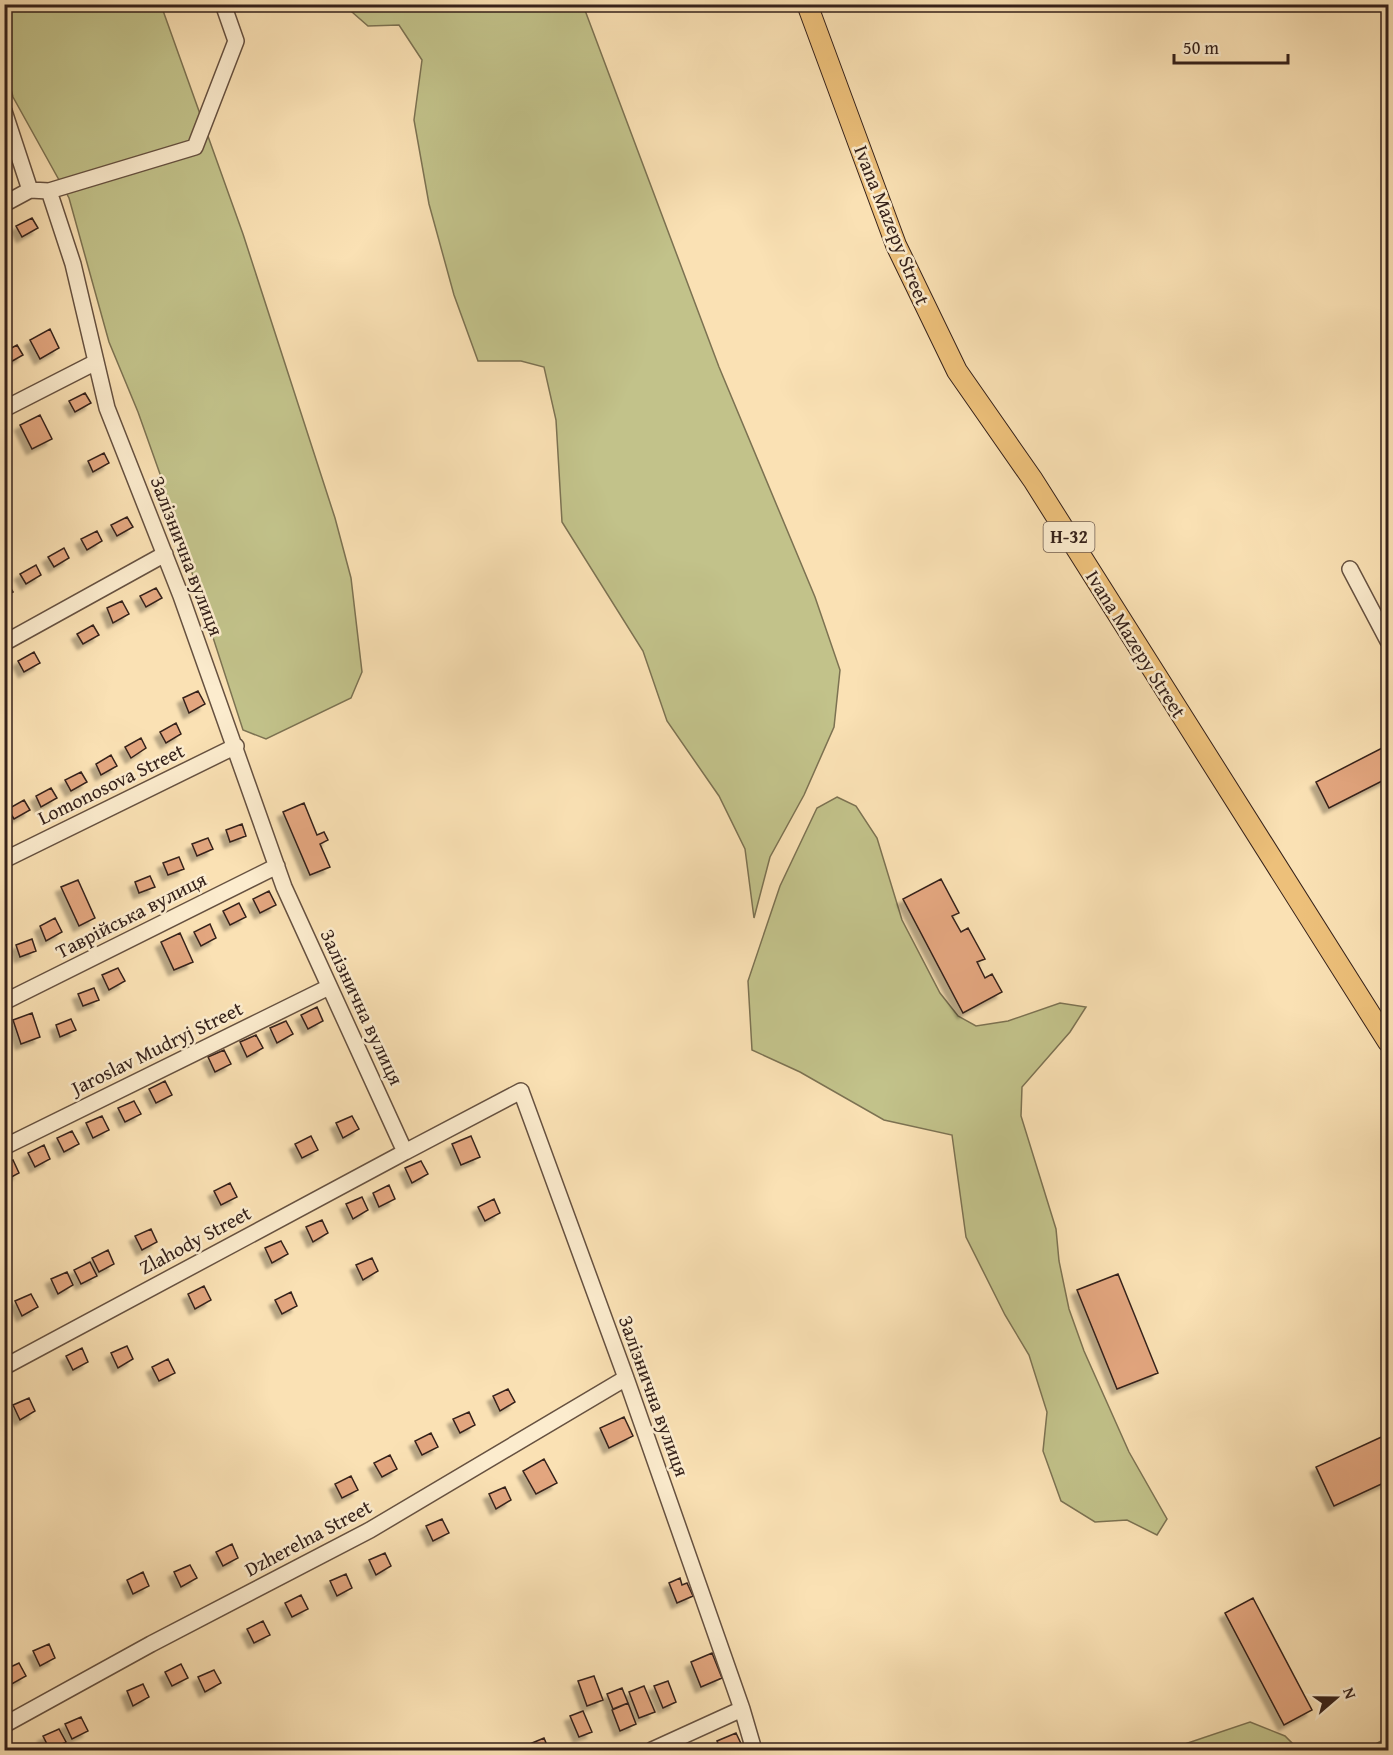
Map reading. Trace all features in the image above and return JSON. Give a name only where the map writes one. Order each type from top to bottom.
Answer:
[{"type":"main road","name":"Ivana Mazepy Street","points":[[807,4],[896,246],[957,371],[1033,480],[1389,1042]]},
{"type":"street","points":[[4,204],[30,190],[49,191],[195,147],[236,41],[223,4]]},
{"type":"street","points":[[4,111],[30,190]]},
{"type":"street","name":"Залізнична вулиця","points":[[49,191],[73,264],[107,408],[165,554],[277,866],[329,987],[405,1152],[521,1091],[626,1378],[742,1709],[754,1750]]},
{"type":"street","points":[[4,409],[96,362]]},
{"type":"street","points":[[4,643],[165,554]]},
{"type":"street","points":[[1350,569],[1389,640]]},
{"type":"street","name":"Lomonosova Street","points":[[4,860],[236,747]]},
{"type":"street","name":"Таврійська вулиця","points":[[4,1002],[277,866]]},
{"type":"street","name":"Jaroslav Mudryj Street","points":[[4,1148],[329,987]]},
{"type":"street","name":"Zlahody Street","points":[[4,1367],[405,1152]]},
{"type":"street","name":"Dzherelna Street","points":[[4,1725],[152,1644],[370,1530],[626,1378]]},
{"type":"street","points":[[652,1750],[742,1709]]},
{"type":"green space","points":[[5,5],[161,5],[243,234],[335,518],[351,578],[362,672],[351,698],[266,739],[243,730],[160,474],[138,412],[109,342],[69,198],[13,97],[5,66]]},
{"type":"green space","points":[[344,5],[583,5],[719,367],[815,597],[840,670],[834,727],[804,795],[770,857],[754,918],[745,849],[719,796],[667,721],[643,651],[562,522],[556,420],[544,367],[521,361],[478,361],[454,295],[429,204],[414,120],[422,60],[399,25],[368,26]]},
{"type":"green space","points":[[837,797],[856,806],[877,838],[902,920],[940,993],[958,1016],[976,1026],[1008,1021],[1060,1003],[1086,1007],[1070,1032],[1022,1087],[1021,1116],[1056,1229],[1059,1261],[1069,1309],[1084,1351],[1129,1452],[1167,1519],[1157,1535],[1127,1520],[1095,1522],[1061,1501],[1043,1451],[1047,1412],[1029,1355],[1005,1315],[966,1237],[952,1135],[884,1120],[800,1072],[752,1050],[748,981],[780,886],[817,808]]},
{"type":"green space","points":[[1250,1722],[1285,1736],[1299,1750],[1167,1750]]},
{"type":"green space","points":[[1388,1737],[1388,1750],[1365,1750]]},
{"type":"building","points":[[32,218],[38,228],[22,237],[16,226]]},
{"type":"building","points":[[50,329],[59,348],[40,359],[30,340]]},
{"type":"building","points":[[17,345],[23,355],[7,364],[4,352]]},
{"type":"building","points":[[85,393],[91,403],[75,412],[69,401]]},
{"type":"building","points":[[40,415],[52,439],[32,449],[20,425]]},
{"type":"building","points":[[104,453],[109,463],[93,472],[88,461]]},
{"type":"building","points":[[127,517],[133,527],[117,536],[111,525]]},
{"type":"building","points":[[97,531],[102,541],[87,550],[81,539]]},
{"type":"building","points":[[64,548],[69,558],[54,567],[48,557]]},
{"type":"building","points":[[36,565],[41,575],[26,584],[20,574]]},
{"type":"building","points":[[7,582],[13,592],[4,597],[4,583]]},
{"type":"building","points":[[156,588],[162,598],[146,607],[140,596]]},
{"type":"building","points":[[122,601],[129,614],[113,623],[107,608]]},
{"type":"building","points":[[93,625],[99,635],[83,644],[77,634]]},
{"type":"building","points":[[34,652],[40,663],[24,672],[18,661]]},
{"type":"building","points":[[4,671],[11,681],[4,684]]},
{"type":"building","points":[[198,691],[205,704],[189,713],[183,698]]},
{"type":"building","points":[[176,723],[181,734],[166,743],[160,732]]},
{"type":"building","points":[[141,738],[146,748],[131,758],[125,747]]},
{"type":"building","points":[[1388,745],[1388,778],[1329,808],[1316,782]]},
{"type":"building","points":[[111,755],[117,766],[101,775],[96,764]]},
{"type":"building","points":[[81,772],[87,782],[71,791],[65,780]]},
{"type":"building","points":[[51,788],[57,798],[41,807],[36,796]]},
{"type":"building","points":[[24,800],[30,810],[14,819],[8,809]]},
{"type":"building","points":[[304,803],[317,835],[324,832],[328,840],[320,844],[330,867],[310,875],[283,812]]},
{"type":"building","points":[[242,824],[246,836],[230,842],[226,830]]},
{"type":"building","points":[[208,838],[213,849],[197,856],[192,844]]},
{"type":"building","points":[[179,857],[184,869],[168,875],[163,863]]},
{"type":"building","points":[[150,876],[155,887],[139,893],[135,882]]},
{"type":"building","points":[[941,879],[959,913],[952,916],[961,932],[968,928],[985,959],[977,962],[985,978],[992,974],[1002,992],[963,1013],[903,899]]},
{"type":"building","points":[[78,880],[95,918],[79,926],[61,887]]},
{"type":"building","points":[[269,891],[276,905],[260,913],[253,899]]},
{"type":"building","points":[[239,903],[246,917],[230,925],[223,911]]},
{"type":"building","points":[[55,918],[62,932],[46,941],[40,926]]},
{"type":"building","points":[[210,924],[216,938],[201,946],[194,932]]},
{"type":"building","points":[[180,933],[193,962],[174,970],[161,942]]},
{"type":"building","points":[[32,939],[36,951],[20,957],[16,945]]},
{"type":"building","points":[[118,968],[125,981],[109,990],[102,975]]},
{"type":"building","points":[[94,988],[99,1000],[83,1006],[78,994]]},
{"type":"building","points":[[317,1007],[323,1021],[308,1029],[301,1015]]},
{"type":"building","points":[[32,1013],[40,1037],[21,1044],[13,1020]]},
{"type":"building","points":[[71,1019],[76,1030],[60,1037],[56,1025]]},
{"type":"building","points":[[286,1021],[293,1034],[277,1043],[270,1028]]},
{"type":"building","points":[[256,1035],[263,1048],[247,1057],[240,1042]]},
{"type":"building","points":[[224,1050],[231,1064],[215,1072],[208,1057]]},
{"type":"building","points":[[165,1081],[172,1095],[156,1103],[149,1089]]},
{"type":"building","points":[[134,1101],[141,1114],[125,1122],[118,1108]]},
{"type":"building","points":[[102,1116],[109,1130],[93,1138],[86,1123]]},
{"type":"building","points":[[352,1116],[359,1129],[343,1138],[336,1123]]},
{"type":"building","points":[[72,1131],[79,1144],[64,1152],[57,1138]]},
{"type":"building","points":[[311,1136],[318,1150],[302,1158],[295,1144]]},
{"type":"building","points":[[471,1136],[480,1157],[461,1165],[452,1144]]},
{"type":"building","points":[[44,1145],[50,1159],[35,1167],[28,1153]]},
{"type":"building","points":[[13,1160],[19,1173],[4,1181],[4,1163]]},
{"type":"building","points":[[421,1161],[428,1174],[412,1183],[405,1168]]},
{"type":"building","points":[[230,1183],[237,1197],[221,1205],[214,1191]]},
{"type":"building","points":[[389,1185],[395,1199],[379,1207],[373,1193]]},
{"type":"building","points":[[362,1197],[368,1210],[353,1219],[346,1204]]},
{"type":"building","points":[[494,1199],[500,1213],[485,1221],[478,1207]]},
{"type":"building","points":[[322,1220],[328,1233],[313,1242],[306,1227]]},
{"type":"building","points":[[151,1229],[157,1242],[142,1250],[135,1236]]},
{"type":"building","points":[[281,1241],[288,1254],[272,1263],[265,1248]]},
{"type":"building","points":[[108,1250],[114,1264],[99,1272],[92,1258]]},
{"type":"building","points":[[372,1258],[378,1271],[363,1280],[356,1265]]},
{"type":"building","points":[[90,1262],[97,1276],[81,1284],[74,1270]]},
{"type":"building","points":[[67,1272],[73,1285],[58,1294],[51,1279]]},
{"type":"building","points":[[1118,1274],[1158,1373],[1117,1389],[1077,1290]]},
{"type":"building","points":[[204,1286],[211,1300],[195,1309],[188,1294]]},
{"type":"building","points":[[291,1292],[297,1306],[282,1314],[275,1300]]},
{"type":"building","points":[[31,1294],[38,1307],[22,1316],[15,1301]]},
{"type":"building","points":[[127,1346],[133,1359],[118,1368],[111,1353]]},
{"type":"building","points":[[82,1348],[88,1362],[73,1370],[66,1356]]},
{"type":"building","points":[[168,1359],[175,1373],[159,1381],[152,1367]]},
{"type":"building","points":[[508,1389],[515,1402],[500,1411],[493,1396]]},
{"type":"building","points":[[29,1398],[35,1411],[20,1420],[13,1405]]},
{"type":"building","points":[[469,1412],[475,1425],[460,1433],[453,1419]]},
{"type":"building","points":[[624,1417],[633,1436],[609,1448],[600,1428]]},
{"type":"building","points":[[431,1433],[438,1447],[422,1455],[415,1441]]},
{"type":"building","points":[[1388,1434],[1388,1481],[1334,1506],[1316,1467]]},
{"type":"building","points":[[390,1455],[397,1469],[382,1477],[374,1463]]},
{"type":"building","points":[[544,1459],[557,1483],[536,1494],[523,1471]]},
{"type":"building","points":[[351,1476],[358,1490],[342,1498],[335,1484]]},
{"type":"building","points":[[505,1487],[511,1500],[496,1509],[489,1494]]},
{"type":"building","points":[[442,1519],[449,1533],[433,1541],[426,1526]]},
{"type":"building","points":[[232,1544],[238,1558],[223,1566],[216,1552]]},
{"type":"building","points":[[385,1553],[391,1566],[376,1575],[369,1560]]},
{"type":"building","points":[[190,1565],[197,1578],[181,1587],[174,1572]]},
{"type":"building","points":[[143,1572],[149,1586],[133,1594],[127,1580]]},
{"type":"building","points":[[346,1574],[352,1588],[337,1596],[330,1581]]},
{"type":"building","points":[[680,1578],[682,1585],[687,1583],[693,1596],[677,1603],[669,1583]]},
{"type":"building","points":[[301,1595],[308,1609],[292,1617],[285,1603]]},
{"type":"building","points":[[1253,1598],[1312,1710],[1284,1725],[1225,1613]]},
{"type":"building","points":[[263,1621],[270,1635],[254,1643],[247,1629]]},
{"type":"building","points":[[49,1644],[55,1658],[40,1666],[33,1651]]},
{"type":"building","points":[[712,1653],[722,1678],[701,1687],[691,1662]]},
{"type":"building","points":[[19,1663],[26,1676],[10,1685],[4,1670]]},
{"type":"building","points":[[181,1664],[188,1678],[172,1686],[165,1672]]},
{"type":"building","points":[[214,1670],[221,1683],[205,1692],[198,1677]]},
{"type":"building","points":[[594,1676],[603,1700],[587,1706],[578,1681]]},
{"type":"building","points":[[668,1681],[676,1702],[663,1708],[654,1686]]},
{"type":"building","points":[[143,1684],[149,1697],[133,1706],[127,1691]]},
{"type":"building","points":[[644,1686],[655,1712],[639,1718],[629,1692]]},
{"type":"building","points":[[622,1688],[628,1703],[613,1709],[607,1694]]},
{"type":"building","points":[[628,1703],[636,1724],[620,1731],[612,1710]]},
{"type":"building","points":[[583,1711],[592,1732],[579,1737],[570,1716]]},
{"type":"building","points":[[81,1717],[88,1731],[72,1739],[65,1724]]},
{"type":"building","points":[[59,1729],[66,1742],[50,1750],[43,1736]]},
{"type":"building","points":[[736,1733],[744,1750],[721,1750],[717,1741]]},
{"type":"building","points":[[544,1738],[549,1750],[527,1750],[525,1746]]}]
